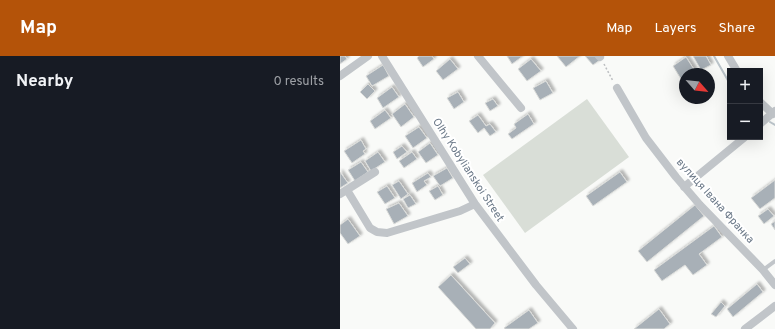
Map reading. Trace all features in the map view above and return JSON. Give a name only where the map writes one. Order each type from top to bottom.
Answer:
[{"type":"street","points":[[340,76],[368,56]]},
{"type":"street","name":"Olhy Kobylianskoi Street","points":[[382,56],[474,204],[536,285],[573,329]]},
{"type":"street","points":[[478,56],[521,108]]},
{"type":"street","points":[[728,56],[735,68]]},
{"type":"street","name":"вулиця Івана Франка","points":[[617,88],[646,138],[684,187],[763,270],[775,285]]},
{"type":"street","points":[[763,104],[774,112],[763,121]]},
{"type":"street","points":[[684,187],[741,140]]},
{"type":"street","points":[[376,172],[344,192],[370,228],[377,232],[387,233],[460,211],[474,204]]},
{"type":"street","points":[[745,329],[775,306]]},
{"type":"lane","points":[[763,270],[775,261]]},
{"type":"path","points":[[599,56],[617,88]]},
{"type":"shaded area","points":[[587,99],[629,157],[525,233],[483,175]]},
{"type":"building","points":[[340,56],[345,56],[347,59],[340,64]]},
{"type":"building","points":[[419,56],[432,56],[434,59],[423,67],[417,58]]},
{"type":"building","points":[[507,56],[523,56],[512,64]]},
{"type":"building","points":[[557,56],[580,56],[566,67]]},
{"type":"building","points":[[585,56],[597,56],[600,60],[593,65]]},
{"type":"building","points":[[693,56],[706,56],[711,65],[705,68],[700,68]]},
{"type":"building","points":[[686,57],[693,68],[679,68],[679,76],[673,66]]},
{"type":"building","points":[[450,59],[458,69],[443,80],[436,71]]},
{"type":"building","points":[[531,59],[541,71],[527,81],[518,69]]},
{"type":"building","points":[[383,65],[389,76],[372,86],[366,76]]},
{"type":"building","points":[[546,81],[553,93],[540,100],[533,88]]},
{"type":"building","points":[[368,84],[375,91],[367,99],[360,92]]},
{"type":"building","points":[[392,87],[399,97],[383,108],[377,98]]},
{"type":"building","points":[[458,92],[464,102],[454,109],[447,98]]},
{"type":"building","points":[[493,99],[498,106],[490,111],[485,103]]},
{"type":"building","points":[[405,104],[414,117],[401,127],[392,114]]},
{"type":"building","points":[[385,110],[391,118],[375,129],[370,121]]},
{"type":"building","points":[[528,114],[534,124],[512,139],[508,134],[516,128],[514,124]]},
{"type":"building","points":[[478,115],[486,126],[490,124],[496,132],[490,136],[484,128],[478,133],[469,121]]},
{"type":"building","points":[[419,127],[427,138],[413,148],[405,136]]},
{"type":"building","points":[[361,140],[366,149],[363,151],[365,154],[352,163],[344,151]]},
{"type":"building","points":[[430,143],[438,155],[426,163],[418,152]]},
{"type":"building","points":[[402,146],[407,152],[397,159],[393,152]]},
{"type":"building","points":[[378,152],[385,162],[371,171],[365,161]]},
{"type":"building","points":[[412,152],[417,159],[404,168],[399,161]]},
{"type":"building","points":[[361,162],[368,172],[355,181],[348,170]]},
{"type":"building","points":[[447,168],[453,178],[440,186],[433,176]]},
{"type":"building","points":[[340,172],[348,183],[340,188]]},
{"type":"building","points":[[620,172],[627,182],[593,206],[586,196]]},
{"type":"building","points":[[428,173],[431,177],[424,181],[427,185],[417,192],[412,183]]},
{"type":"building","points":[[775,180],[775,198],[760,209],[751,198]]},
{"type":"building","points":[[399,181],[408,194],[401,199],[392,185]]},
{"type":"building","points":[[387,186],[395,198],[385,204],[377,192]]},
{"type":"building","points":[[438,186],[443,195],[435,200],[429,191]]},
{"type":"building","points":[[410,195],[416,204],[408,208],[403,199]]},
{"type":"building","points":[[399,203],[408,216],[394,224],[386,209]]},
{"type":"building","points":[[695,205],[704,216],[647,262],[638,251]]},
{"type":"building","points":[[768,209],[774,216],[764,224],[758,216]]},
{"type":"building","points":[[348,219],[360,236],[348,244],[340,233],[340,225]]},
{"type":"building","points":[[775,221],[775,230],[771,224]]},
{"type":"building","points":[[714,226],[722,237],[699,254],[707,265],[693,275],[685,265],[662,281],[654,270]]},
{"type":"building","points":[[465,258],[470,264],[458,273],[453,267]]},
{"type":"building","points":[[451,275],[495,323],[490,329],[476,329],[438,287]]},
{"type":"building","points":[[757,284],[763,292],[733,317],[727,309]]},
{"type":"building","points":[[721,302],[725,306],[716,317],[711,314]]},
{"type":"building","points":[[659,309],[670,324],[664,329],[634,329]]},
{"type":"building","points":[[529,310],[538,323],[529,329],[504,328]]},
{"type":"waterway","points":[[714,56],[727,79]]},
{"type":"waterway","points":[[770,122],[775,125]]}]
